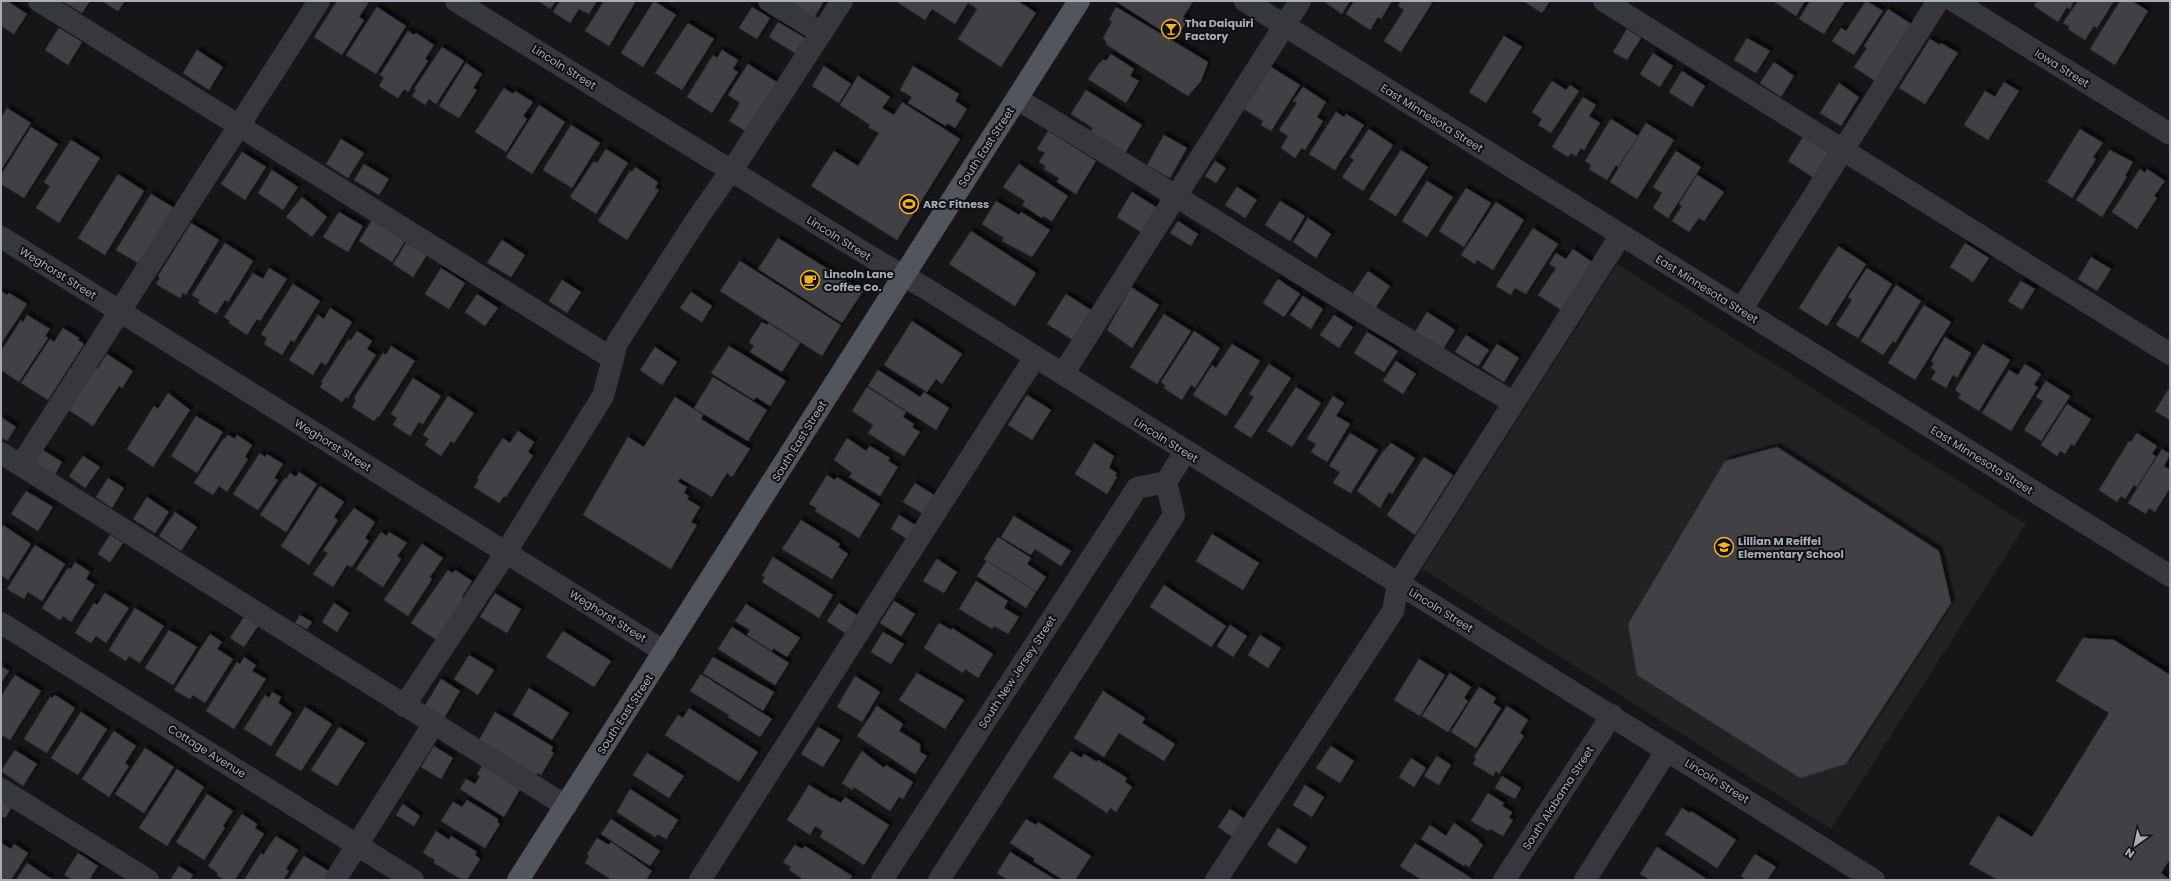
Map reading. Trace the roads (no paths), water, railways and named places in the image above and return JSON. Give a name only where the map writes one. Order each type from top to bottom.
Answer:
[{"type":"main road","name":"South East Street","points":[[518,880],[1017,99],[1076,2]]},
{"type":"street","points":[[40,1],[613,359]]},
{"type":"street","points":[[20,466],[319,1]]},
{"type":"street","name":"Lincoln Street","points":[[456,1],[1063,374],[1185,452],[1612,715],[1874,880]]},
{"type":"street","points":[[769,1],[821,33]]},
{"type":"street","points":[[404,706],[505,552],[603,396],[617,343],[703,210],[731,171],[842,1]]},
{"type":"street","name":"East Minnesota Street","points":[[1245,1],[2170,576]]},
{"type":"street","points":[[1063,374],[1300,1]]},
{"type":"street","points":[[1604,1],[2170,354]]},
{"type":"street","points":[[1741,310],[1938,1]]},
{"type":"street","name":"Iowa Street","points":[[1954,1],[2170,134]]},
{"type":"street","points":[[1017,99],[1176,196],[1397,335],[1513,402]]},
{"type":"street","points":[[1216,880],[1394,611],[1398,584],[1621,235]]},
{"type":"street","name":"Weghorst Street","points":[[1,238],[665,652]]},
{"type":"street","points":[[700,880],[1035,357]]},
{"type":"street","points":[[939,880],[1174,515],[1166,482],[1185,452]]},
{"type":"street","points":[[1,453],[433,725],[566,806]]},
{"type":"street","name":"South New Jersey Street","points":[[882,880],[1137,488],[1166,482]]},
{"type":"street","name":"Cottage Avenue","points":[[1,623],[413,880]]},
{"type":"street","name":"South Alabama Street","points":[[1504,880],[1612,715]]},
{"type":"street","points":[[335,880],[433,725]]},
{"type":"street","points":[[1585,880],[1668,750]]},
{"type":"street","points":[[1,789],[148,880]]},
{"type":"place","name":"Tha Daiquiri Factory","points":[[1171,29]]},
{"type":"place","name":"ARC Fitness","points":[[909,204]]},
{"type":"place","name":"Lincoln Lane Coffee Co.","points":[[810,280]]},
{"type":"place","name":"Lillian M Reiffel Elementary School","points":[[1724,547]]}]
